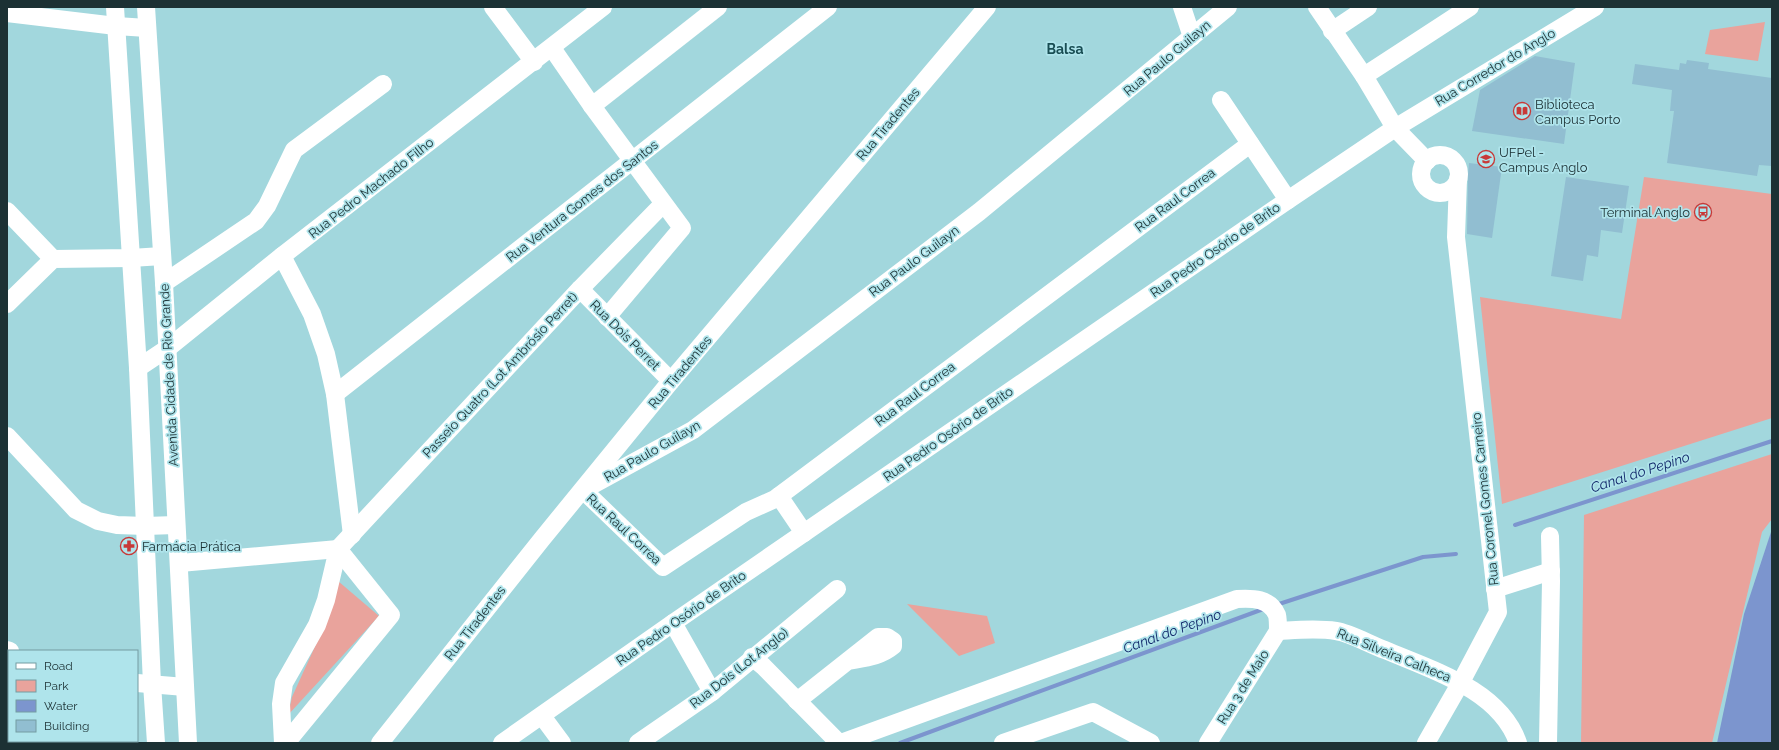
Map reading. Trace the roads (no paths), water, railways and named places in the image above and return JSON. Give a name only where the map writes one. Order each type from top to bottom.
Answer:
[{"type":"street","points":[[115,7],[138,368],[145,526],[144,684],[156,743]]},
{"type":"street","name":"Avenida Cidade de Rio Grande","points":[[146,7],[168,348],[188,743]]},
{"type":"street","name":"Rua Pedro Machado Filho","points":[[138,368],[168,348],[282,256],[604,7]]},
{"type":"street","points":[[592,106],[718,7]]},
{"type":"street","name":"Rua Ventura Gomes dos Santos","points":[[335,394],[828,7]]},
{"type":"street","name":"Rua Tiradentes","points":[[380,743],[671,381],[987,7]]},
{"type":"street","points":[[1182,7],[1192,37]]},
{"type":"street","points":[[1317,7],[1364,76],[1395,128],[1427,161]]},
{"type":"street","points":[[1332,31],[1368,7]]},
{"type":"street","points":[[1364,76],[1470,7]]},
{"type":"street","name":"Rua Corredor do Anglo","points":[[1395,128],[1595,7]]},
{"type":"street","name":"Rua Paulo Guilayn","points":[[582,490],[693,430],[979,212],[1192,37],[1220,9]]},
{"type":"street","points":[[500,10],[534,62]]},
{"type":"street","points":[[7,12],[116,26],[147,28]]},
{"type":"street","points":[[552,48],[592,106],[682,228],[607,317]]},
{"type":"street","points":[[164,282],[256,221],[267,206],[294,150],[383,84]]},
{"type":"street","points":[[1221,100],[1288,200]]},
{"type":"street","name":"Rua Pedro Osório de Brito","points":[[502,743],[673,623],[1395,128]]},
{"type":"street","name":"Rua Raul Correa","points":[[582,490],[663,567],[746,512],[779,496],[1250,144]]},
{"type":"street","points":[[1438,155],[1450,158],[1454,162],[1459,173],[1458,179],[1456,184],[1448,192],[1436,193],[1426,187],[1421,177],[1423,166],[1427,161],[1438,155]]},
{"type":"street","name":"Rua Coronel Gomes Carneiro","points":[[1426,743],[1461,682],[1498,612],[1456,237],[1458,179]]},
{"type":"street","name":"Rua Coronel Gomes Carneiro","points":[[1436,193],[1443,203],[1456,237]]},
{"type":"street","name":"Passeio Quatro (Lot Ambrósio Perret)","points":[[338,549],[580,289],[663,204]]},
{"type":"street","points":[[7,211],[53,259]]},
{"type":"street","points":[[7,304],[53,259],[162,256]]},
{"type":"street","points":[[282,256],[312,314],[326,354],[335,394],[352,535]]},
{"type":"street","name":"Rua Dois Perret","points":[[580,289],[671,381]]},
{"type":"street","points":[[7,436],[76,510],[98,522],[117,525],[176,525]]},
{"type":"street","points":[[779,496],[804,533]]},
{"type":"street","points":[[1548,743],[1551,571],[1550,536]]},
{"type":"street","points":[[180,563],[338,549]]},
{"type":"street","points":[[286,743],[391,615],[338,549]]},
{"type":"street","points":[[283,743],[281,704],[284,683],[319,618],[326,600],[338,549]]},
{"type":"street","points":[[1495,589],[1551,571]]},
{"type":"street","name":"Rua Dois (Lot Anglo)","points":[[638,743],[712,692],[837,589]]},
{"type":"street","name":"Rua Silveira Calheca","points":[[840,743],[1237,599],[1256,598],[1274,616],[1312,630],[1338,631],[1461,682],[1500,712],[1514,729],[1518,743]]},
{"type":"street","name":"Rua 3 de Maio","points":[[1208,743],[1274,616]]},
{"type":"street","points":[[673,623],[712,692]]},
{"type":"street","points":[[752,658],[763,666],[840,743]]},
{"type":"street","points":[[797,701],[848,661]]},
{"type":"street","points":[[144,684],[185,687]]},
{"type":"street","points":[[1003,743],[1093,712],[1151,743]]},
{"type":"street","points":[[542,716],[562,743]]},
{"type":"water","points":[[1772,529],[1772,743],[1717,743],[1744,614]]},
{"type":"waterway","name":"Canal do Pepino","points":[[1515,525],[1772,441]]},
{"type":"waterway","name":"Canal do Pepino","points":[[1276,605],[1423,557],[1456,554]]},
{"type":"waterway","name":"Canal do Pepino","points":[[900,743],[1266,608]]},
{"type":"place","name":"Biblioteca Campus Porto","points":[[1522,111]]},
{"type":"place","name":"UFPel - Campus Anglo","points":[[1486,159]]},
{"type":"place","name":"Terminal Anglo","points":[[1703,212]]},
{"type":"place","name":"Farmácia Prática","points":[[129,546]]},
{"type":"district","name":"Balsa","points":[[1065,49]]}]
